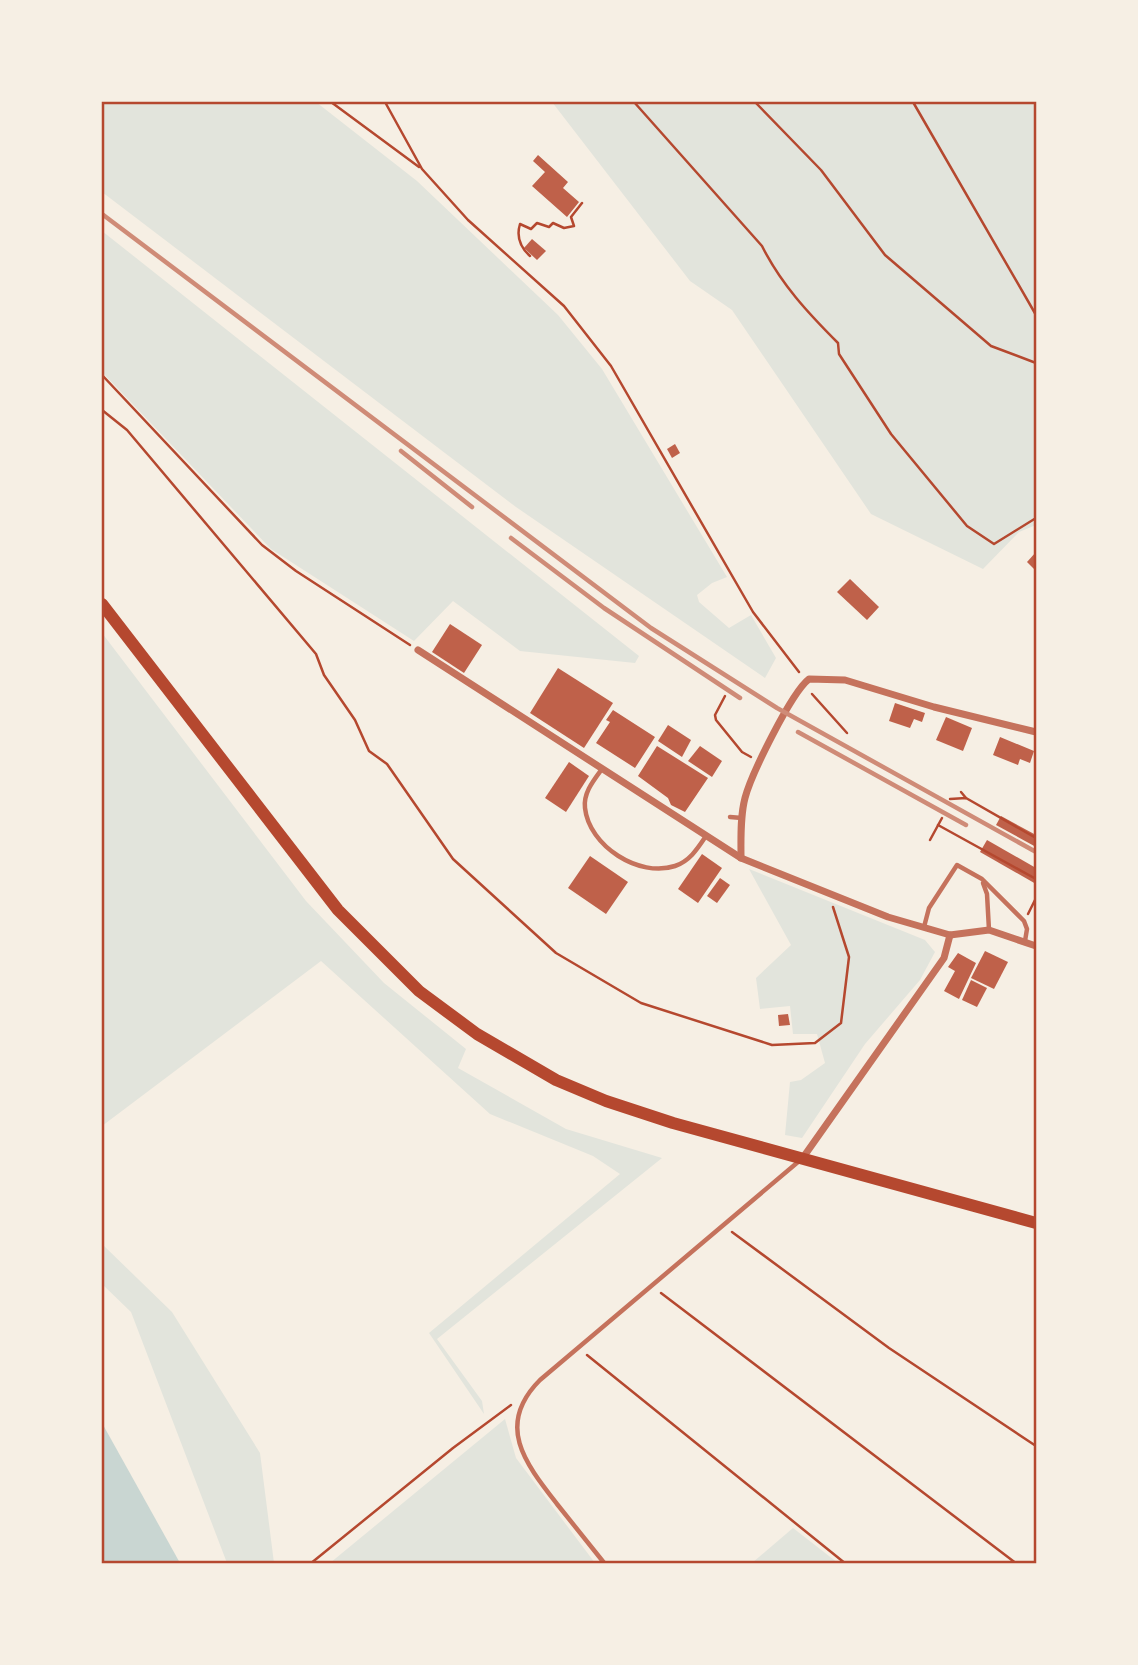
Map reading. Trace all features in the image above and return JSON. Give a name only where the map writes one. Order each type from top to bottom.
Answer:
[{"type":"main road","points":[[102,604],[338,910],[419,991],[477,1034],[556,1080],[606,1101],[673,1123],[1037,1223]]},
{"type":"street","points":[[418,650],[741,858],[834,897],[924,928],[950,935],[989,930],[1037,946]]},
{"type":"street","points":[[741,858],[745,798],[764,754],[798,692],[809,679],[845,680],[934,707],[1037,732]]},
{"type":"street","points":[[802,1159],[944,958],[950,935]]},
{"type":"lane","points":[[602,769],[589,789],[585,807],[601,841],[620,857],[653,868],[675,866],[692,855],[706,836]]},
{"type":"lane","points":[[730,817],[743,818]]},
{"type":"lane","points":[[924,928],[929,908],[957,865],[982,878],[1024,921],[1027,929],[1025,941]]},
{"type":"lane","points":[[982,878],[987,894],[989,930]]},
{"type":"lane","points":[[605,1563],[537,1479],[522,1454],[516,1423],[526,1396],[578,1348],[802,1159]]},
{"type":"path","points":[[331,102],[422,169],[468,220],[564,306],[611,366],[753,612],[797,669],[809,679]]},
{"type":"path","points":[[385,102],[422,169]]},
{"type":"path","points":[[634,102],[762,246],[774,271],[792,296],[838,343],[839,354],[891,434],[967,526],[994,544],[1037,518]]},
{"type":"path","points":[[755,102],[821,170],[885,255],[991,346],[1037,363]]},
{"type":"path","points":[[913,102],[987,235],[1037,315]]},
{"type":"path","points":[[530,256],[523,249],[517,234],[520,224],[531,229],[537,223],[549,227],[553,223],[564,228],[574,226],[571,217],[582,203]]},
{"type":"path","points":[[102,375],[261,545],[296,571],[418,650]]},
{"type":"path","points":[[102,410],[127,430],[316,654],[324,675],[355,720],[369,751],[387,764],[453,859],[556,953],[641,1003],[772,1045],[815,1043],[841,1023],[849,957],[832,905]]},
{"type":"path","points":[[810,691],[847,733]]},
{"type":"path","points":[[725,696],[715,715],[716,720],[742,752],[752,757]]},
{"type":"path","points":[[961,792],[1037,838]]},
{"type":"path","points":[[950,799],[966,797]]},
{"type":"path","points":[[930,839],[942,818]]},
{"type":"path","points":[[938,825],[1037,879]]},
{"type":"path","points":[[1024,921],[1037,898]]},
{"type":"path","points":[[723,1226],[889,1348],[1037,1446]]},
{"type":"path","points":[[653,1286],[1017,1563]]},
{"type":"path","points":[[578,1348],[846,1563]]},
{"type":"path","points":[[310,1563],[453,1448],[526,1396]]},
{"type":"shaded area","points":[[102,102],[316,102],[417,181],[558,315],[602,369],[727,577],[712,583],[697,595],[699,602],[729,628],[751,615],[776,658],[765,678],[516,507],[102,192]]},
{"type":"shaded area","points":[[552,102],[1036,102],[1036,525],[1019,532],[983,569],[871,514],[732,310],[690,281]]},
{"type":"shaded area","points":[[102,231],[639,656],[635,663],[520,651],[453,601],[414,641],[271,549],[102,372]]},
{"type":"shaded area","points":[[102,633],[306,901],[384,983],[466,1049],[458,1068],[566,1129],[662,1158],[437,1339],[482,1401],[484,1414],[429,1333],[620,1174],[593,1156],[490,1114],[321,961],[102,1126]]},
{"type":"shaded area","points":[[749,869],[925,940],[935,952],[920,980],[865,1044],[802,1138],[785,1135],[790,1082],[801,1080],[825,1063],[817,1034],[793,1034],[790,1006],[760,1009],[756,978],[791,945]]},
{"type":"shaded area","points":[[102,1244],[172,1312],[260,1453],[274,1563],[227,1563],[131,1312],[102,1284]]},
{"type":"shaded area","points":[[505,1419],[516,1458],[595,1563],[330,1563]]},
{"type":"shaded area","points":[[102,1423],[180,1563],[102,1563]]},
{"type":"shaded area","points":[[793,1528],[838,1563],[752,1563]]},
{"type":"building","points":[[538,155],[568,182],[563,188],[579,202],[567,217],[532,186],[545,172],[533,161]]},
{"type":"building","points":[[532,239],[546,251],[537,260],[524,248]]},
{"type":"building","points":[[675,444],[680,453],[672,458],[667,449]]},
{"type":"building","points":[[1036,552],[1036,571],[1027,562]]},
{"type":"building","points":[[850,579],[879,607],[867,620],[837,592]]},
{"type":"building","points":[[450,624],[482,645],[464,673],[432,652]]},
{"type":"building","points":[[558,668],[613,703],[584,748],[530,713]]},
{"type":"building","points":[[895,703],[925,713],[922,722],[914,719],[910,728],[889,721]]},
{"type":"building","points":[[613,710],[655,737],[635,768],[596,743],[610,722],[606,720]]},
{"type":"building","points":[[946,717],[972,728],[963,751],[936,740]]},
{"type":"building","points":[[668,725],[691,740],[682,757],[658,741]]},
{"type":"building","points":[[1000,737],[1034,751],[1030,763],[1020,759],[1018,765],[993,755]]},
{"type":"building","points":[[657,746],[708,778],[685,812],[671,805],[668,798],[638,776]]},
{"type":"building","points":[[700,746],[722,761],[712,777],[688,761]]},
{"type":"building","points":[[569,762],[589,776],[566,812],[545,798]]},
{"type":"building","points":[[1001,816],[1036,835],[1036,847],[996,825]]},
{"type":"building","points":[[987,840],[1036,868],[1036,884],[980,852]]},
{"type":"building","points":[[702,854],[722,868],[698,903],[678,889]]},
{"type":"building","points":[[590,856],[628,882],[606,914],[568,888]]},
{"type":"building","points":[[720,878],[730,885],[717,903],[707,896]]},
{"type":"building","points":[[985,951],[1008,962],[994,989],[971,978]]},
{"type":"building","points":[[958,953],[976,963],[959,999],[944,991],[955,971],[948,967]]},
{"type":"building","points":[[971,980],[987,988],[977,1007],[962,1000]]},
{"type":"building","points":[[788,1014],[790,1025],[779,1026],[778,1015]]},
{"type":"railway","points":[[102,214],[651,628],[777,708],[1036,852]]},
{"type":"railway","points":[[401,451],[472,507]]},
{"type":"railway","points":[[511,538],[604,608],[740,698]]},
{"type":"railway","points":[[798,732],[966,825]]}]
